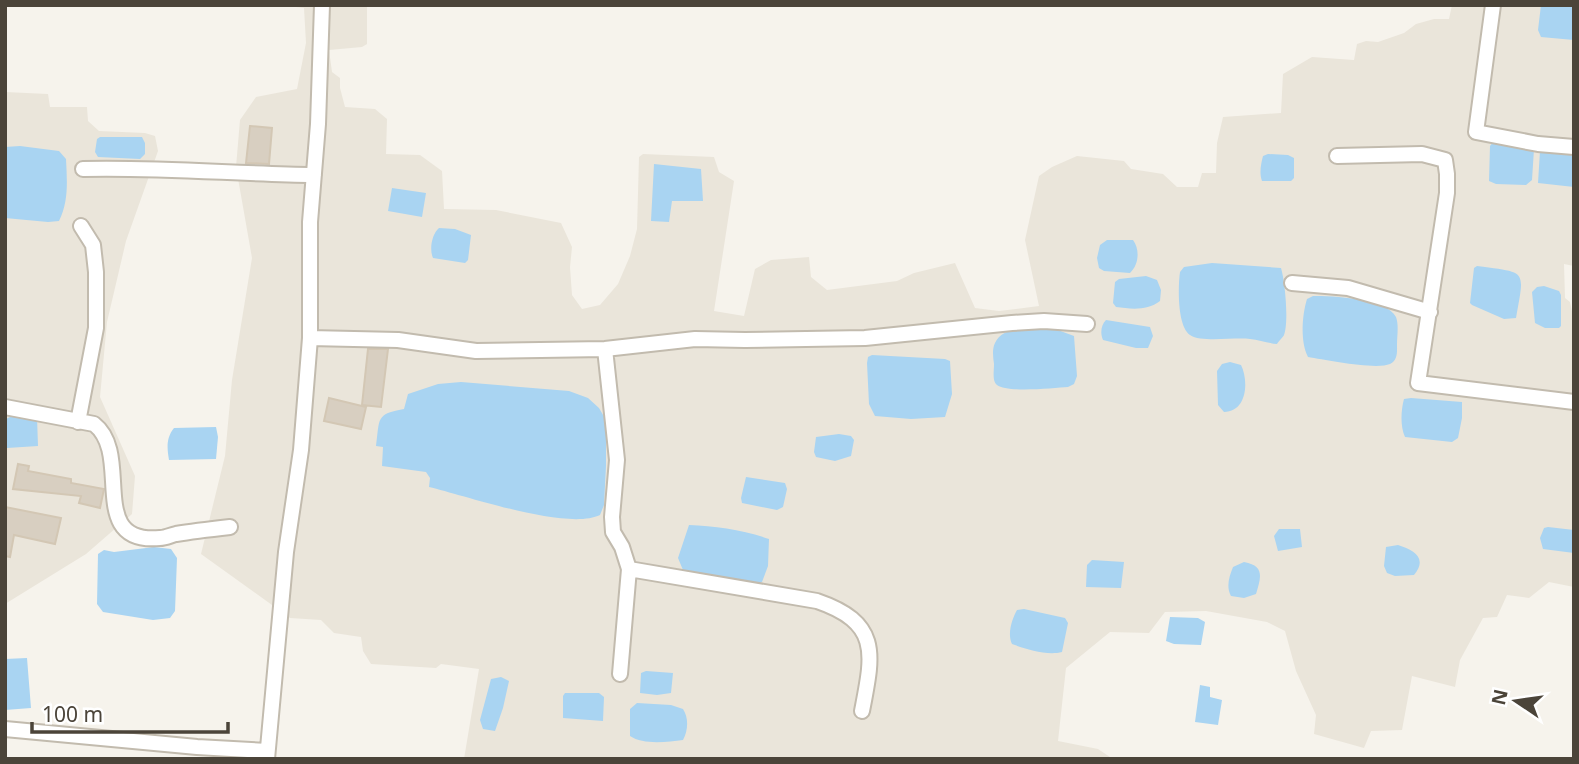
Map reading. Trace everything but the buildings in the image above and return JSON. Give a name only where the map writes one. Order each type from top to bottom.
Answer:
[{"type":"street","points":[[5,729],[267,755],[285,566],[301,450],[310,338],[310,222],[322,5]]},
{"type":"street","points":[[1493,5],[1476,132],[1574,148]]},
{"type":"street","points":[[1337,156],[1422,155],[1445,160],[1447,193],[1418,383],[1574,402]]},
{"type":"street","points":[[83,169],[314,175]]},
{"type":"street","points":[[78,422],[96,328],[93,244],[81,226]]},
{"type":"street","points":[[1292,283],[1348,288],[1430,312]]},
{"type":"street","points":[[310,338],[398,340],[476,351],[605,349],[695,339],[865,338],[1034,322],[1087,324]]},
{"type":"street","points":[[605,349],[617,460],[613,532],[622,547],[629,569],[620,674]]},
{"type":"street","points":[[5,407],[94,424],[103,431],[112,459],[114,506],[118,523],[130,533],[160,538],[230,527]]},
{"type":"street","points":[[629,569],[817,601],[839,608],[856,623],[868,641],[872,654],[862,711]]},
{"type":"shaded area","points":[[280,5],[367,5],[367,44],[362,47],[329,50],[332,72],[340,78],[345,107],[375,109],[387,119],[386,154],[420,155],[442,171],[444,209],[496,210],[561,223],[572,247],[572,295],[582,309],[600,305],[618,284],[630,256],[637,229],[639,157],[643,154],[714,157],[719,172],[734,181],[714,311],[744,316],[755,269],[771,260],[809,257],[811,277],[827,290],[897,281],[914,273],[955,263],[975,308],[999,311],[1039,306],[1025,240],[1039,176],[1052,167],[1077,156],[1124,161],[1131,169],[1163,174],[1177,187],[1198,187],[1202,173],[1216,173],[1217,143],[1223,117],[1281,113],[1283,74],[1312,57],[1354,60],[1357,44],[1366,41],[1378,42],[1404,33],[1416,24],[1434,19],[1449,19],[1452,5],[1574,5],[1574,266],[1564,264],[1565,298],[1570,302],[1574,321],[1574,587],[1549,582],[1529,598],[1507,595],[1497,617],[1483,618],[1460,660],[1455,687],[1412,676],[1402,730],[1371,731],[1364,748],[1314,734],[1316,715],[1296,671],[1285,631],[1267,622],[1206,611],[1165,612],[1149,633],[1110,632],[1066,668],[1058,741],[1098,749],[1113,759],[464,759],[479,669],[441,664],[436,668],[371,664],[363,651],[361,637],[334,633],[321,620],[290,618],[201,554],[225,456],[232,380],[252,258],[236,167],[240,120],[256,97],[297,89],[306,43],[304,8]]},
{"type":"shaded area","points":[[5,92],[48,94],[50,107],[87,107],[88,121],[99,131],[155,136],[158,151],[126,241],[107,322],[100,397],[135,476],[132,514],[86,554],[5,604]]},
{"type":"water","points":[[1541,5],[1574,5],[1574,40],[1541,37],[1538,30]]},
{"type":"water","points":[[142,137],[145,154],[140,159],[98,157],[95,152],[97,139]]},
{"type":"water","points":[[1493,142],[1534,149],[1532,180],[1526,185],[1496,184],[1489,181],[1490,146]]},
{"type":"water","points":[[20,146],[59,151],[66,159],[66,198],[59,221],[5,218],[5,147]]},
{"type":"water","points":[[1540,151],[1574,151],[1574,187],[1538,183]]},
{"type":"water","points":[[1268,154],[1294,158],[1294,178],[1291,181],[1262,181],[1262,159]]},
{"type":"water","points":[[654,164],[701,169],[703,201],[672,201],[669,222],[651,221]]},
{"type":"water","points":[[392,188],[426,193],[422,217],[388,211]]},
{"type":"water","points":[[439,228],[455,229],[471,235],[468,260],[465,263],[433,258],[432,242]]},
{"type":"water","points":[[1107,240],[1133,240],[1138,257],[1130,273],[1104,271],[1099,268],[1097,258],[1100,245]]},
{"type":"water","points":[[1212,263],[1281,268],[1286,321],[1284,335],[1277,344],[1250,339],[1202,339],[1190,335],[1183,323],[1179,305],[1180,272],[1184,267]]},
{"type":"water","points":[[1477,266],[1514,272],[1519,276],[1521,290],[1516,318],[1504,319],[1470,303],[1474,268]]},
{"type":"water","points":[[1146,276],[1157,280],[1161,290],[1160,301],[1144,308],[1116,307],[1113,303],[1115,282],[1119,279]]},
{"type":"water","points":[[1544,286],[1559,291],[1561,295],[1559,328],[1545,328],[1535,323],[1532,292],[1537,287]]},
{"type":"water","points":[[1313,296],[1358,299],[1391,311],[1397,323],[1397,353],[1394,360],[1390,364],[1374,366],[1308,357],[1304,344],[1303,320],[1307,299]]},
{"type":"water","points":[[1106,320],[1150,327],[1153,336],[1148,348],[1136,348],[1103,340],[1101,335]]},
{"type":"water","points":[[1022,328],[1055,329],[1074,336],[1077,376],[1074,384],[1068,387],[1010,389],[995,383],[993,350],[999,337],[1006,332]]},
{"type":"water","points":[[872,355],[950,361],[952,394],[945,417],[911,419],[875,416],[869,404],[867,363],[868,357]]},
{"type":"water","points":[[1230,362],[1241,365],[1245,387],[1242,401],[1237,407],[1224,412],[1218,405],[1217,371],[1222,364]]},
{"type":"water","points":[[461,382],[569,391],[588,398],[599,408],[606,420],[604,505],[600,515],[585,519],[541,516],[429,487],[430,478],[426,472],[382,466],[383,447],[376,446],[383,416],[404,409],[408,394],[438,384]]},
{"type":"water","points":[[1404,399],[1462,402],[1458,438],[1452,442],[1405,437],[1402,408]]},
{"type":"water","points":[[14,415],[37,417],[38,446],[7,448],[6,419]]},
{"type":"water","points":[[216,427],[216,459],[169,460],[168,443],[174,428]]},
{"type":"water","points":[[839,434],[851,436],[854,440],[851,456],[835,461],[816,457],[816,437]]},
{"type":"water","points":[[746,477],[785,483],[787,489],[783,507],[777,510],[742,503]]},
{"type":"water","points":[[689,525],[729,529],[769,539],[768,566],[762,582],[710,577],[683,570],[678,558]]},
{"type":"water","points":[[1544,528],[1574,530],[1574,553],[1543,549],[1540,538]]},
{"type":"water","points":[[1279,529],[1300,529],[1302,547],[1278,551],[1274,536]]},
{"type":"water","points":[[1398,545],[1417,555],[1420,564],[1414,575],[1395,576],[1387,573],[1384,566],[1386,547]]},
{"type":"water","points":[[154,547],[171,549],[177,558],[175,611],[170,618],[153,620],[103,612],[97,604],[98,554],[104,550],[114,552]]},
{"type":"water","points":[[1092,560],[1124,562],[1121,588],[1086,587],[1087,565]]},
{"type":"water","points":[[1244,562],[1255,566],[1260,573],[1256,594],[1244,598],[1231,596],[1228,586],[1233,567]]},
{"type":"water","points":[[1024,609],[1065,618],[1068,623],[1062,652],[1043,653],[1012,644],[1012,622],[1017,610]]},
{"type":"water","points":[[1170,617],[1198,618],[1205,622],[1201,645],[1166,641]]},
{"type":"water","points":[[27,658],[31,708],[5,710],[5,659]]},
{"type":"water","points":[[641,673],[673,673],[671,693],[640,693]]},
{"type":"water","points":[[501,677],[509,681],[503,708],[495,731],[483,729],[480,720],[491,679]]},
{"type":"water","points":[[1200,685],[1210,687],[1210,697],[1222,700],[1218,725],[1195,722]]},
{"type":"water","points":[[565,693],[599,693],[604,697],[603,721],[563,718]]},
{"type":"water","points":[[637,703],[671,705],[683,709],[687,724],[683,740],[648,742],[630,736],[630,709]]}]
